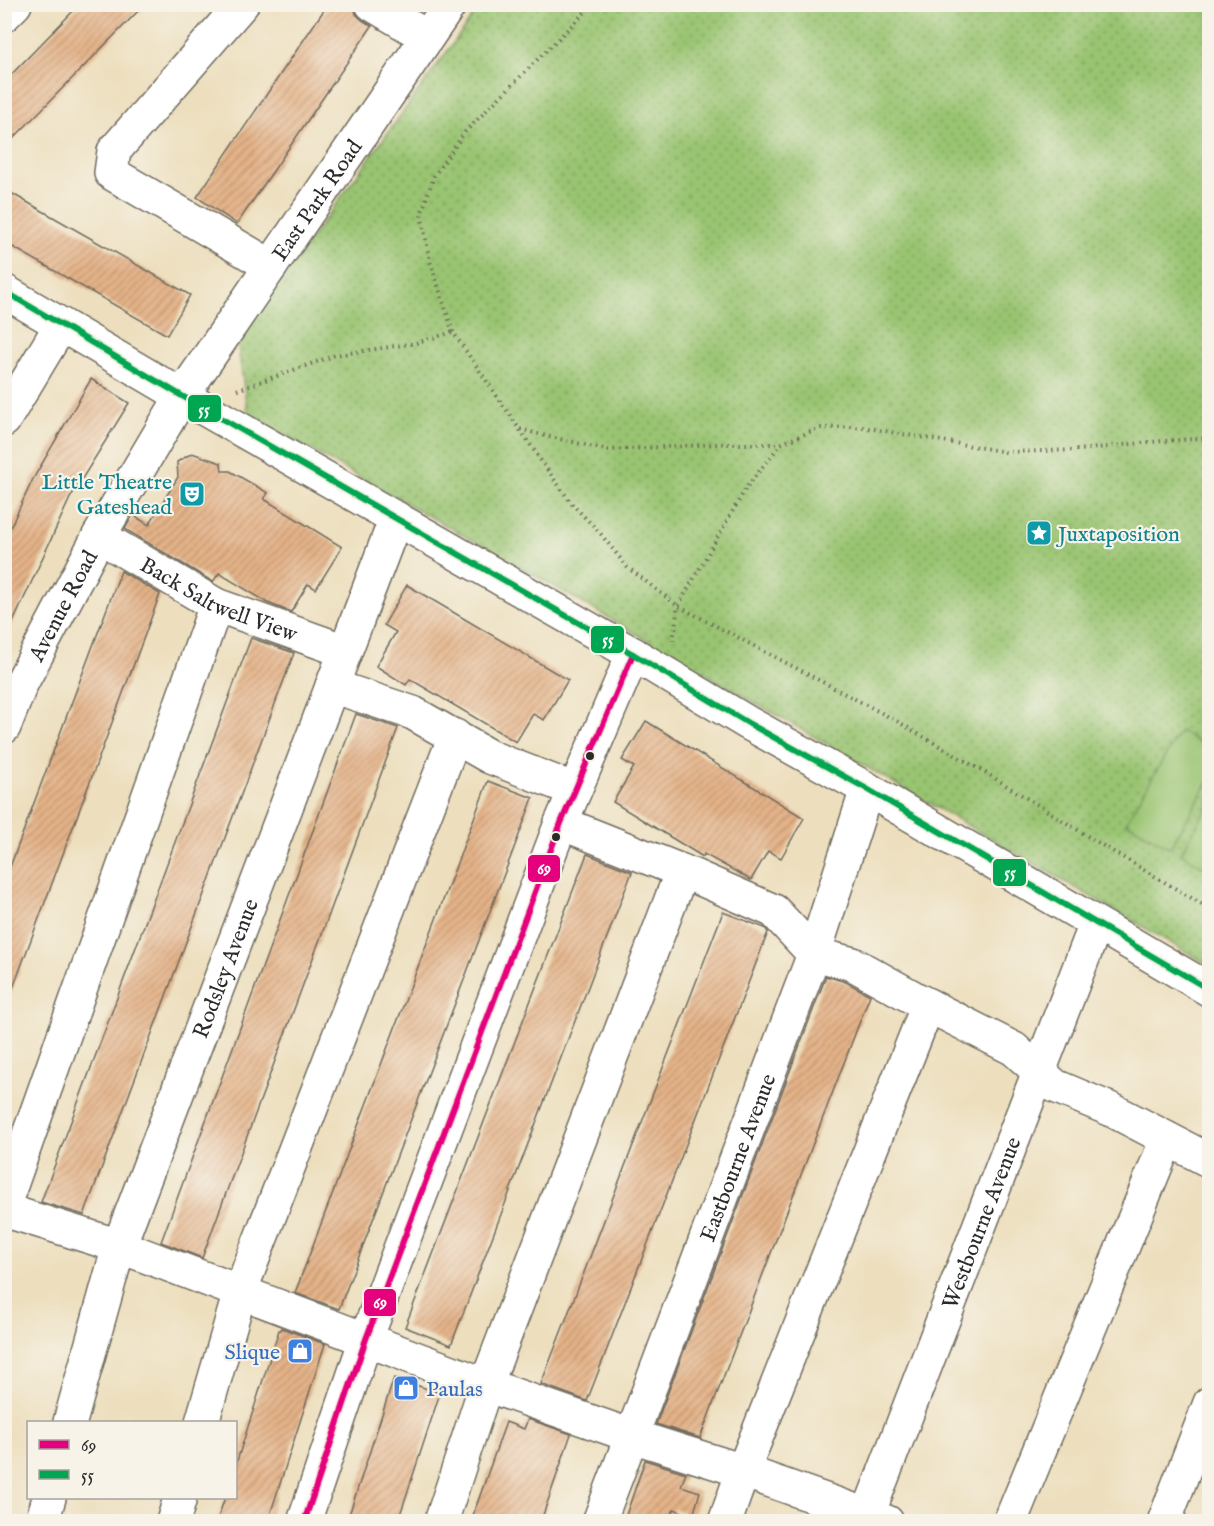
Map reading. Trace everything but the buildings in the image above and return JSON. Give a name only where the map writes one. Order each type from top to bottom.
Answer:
[{"type":"street","points":[[4,15],[15,4]]},
{"type":"street","points":[[242,4],[114,151],[111,173],[271,266]]},
{"type":"street","points":[[372,4],[427,37]]},
{"type":"street","name":"East Park Road","points":[[189,400],[271,266],[450,4]]},
{"type":"street","points":[[4,291],[189,400],[633,654],[748,723],[867,789],[1209,990]]},
{"type":"street","points":[[4,420],[61,325]]},
{"type":"street","name":"Avenue Road","points":[[4,727],[13,677],[99,536],[189,400]]},
{"type":"street","name":"Rodsley Avenue","points":[[70,1421],[119,1246],[396,518]]},
{"type":"street","name":"Back Saltwell View","points":[[99,536],[216,605],[345,651]]},
{"type":"street","points":[[4,1205],[216,605]]},
{"type":"street","points":[[304,1521],[366,1339],[561,823],[633,654]]},
{"type":"street","points":[[332,686],[413,713],[490,757],[575,790]]},
{"type":"street","points":[[202,1421],[240,1292],[454,736]]},
{"type":"street","name":"Eastbourne Avenue","points":[[599,1521],[814,954],[867,789]]},
{"type":"street","points":[[561,823],[682,871],[774,911],[814,954],[853,964],[1014,1049],[1055,1086],[1112,1110],[1209,1161]]},
{"type":"street","points":[[441,1521],[486,1385],[682,871]]},
{"type":"street","name":"Westbourne Avenue","points":[[873,1519],[1096,924]]},
{"type":"street","points":[[725,1521],[928,1005]]},
{"type":"street","points":[[1010,1521],[1167,1139]]},
{"type":"street","points":[[4,1210],[119,1246],[486,1385],[632,1436],[743,1471],[873,1519]]},
{"type":"street","points":[[1164,1521],[1209,1403]]},
{"type":"street","points":[[42,1521],[48,1499]]},
{"type":"street","points":[[173,1521],[179,1499]]},
{"type":"path","points":[[593,4],[465,132],[434,176],[421,214],[430,261],[453,332],[572,504],[600,533],[627,567],[678,606],[893,719],[1209,909]]},
{"type":"path","points":[[189,400],[336,355],[417,343],[453,332]]},
{"type":"path","points":[[519,428],[608,450],[719,444],[780,444],[819,428],[862,427],[1006,452],[1079,450],[1209,438]]},
{"type":"path","points":[[668,675],[678,606],[746,488],[780,444]]},
{"type":"green space","points":[[481,5],[1209,5],[1209,965],[524,569],[248,415],[237,340]]},
{"type":"green space","points":[[1180,731],[1209,748],[1209,781],[1170,848],[1126,822]]},
{"type":"green space","points":[[1209,804],[1209,870],[1181,853]]},
{"type":"transit line","name":"55","points":[[4,291],[182,396],[633,654],[748,723],[867,789],[1210,990]]},
{"type":"transit line","name":"69","points":[[304,1522],[366,1339],[561,823],[633,654]]},
{"type":"place","name":"Little Theatre Gateshead","points":[[192,494]]},
{"type":"place","name":"Juxtaposition","points":[[1039,533]]},
{"type":"place","name":"Slique","points":[[300,1351]]},
{"type":"place","name":"Paulas","points":[[406,1388]]}]
